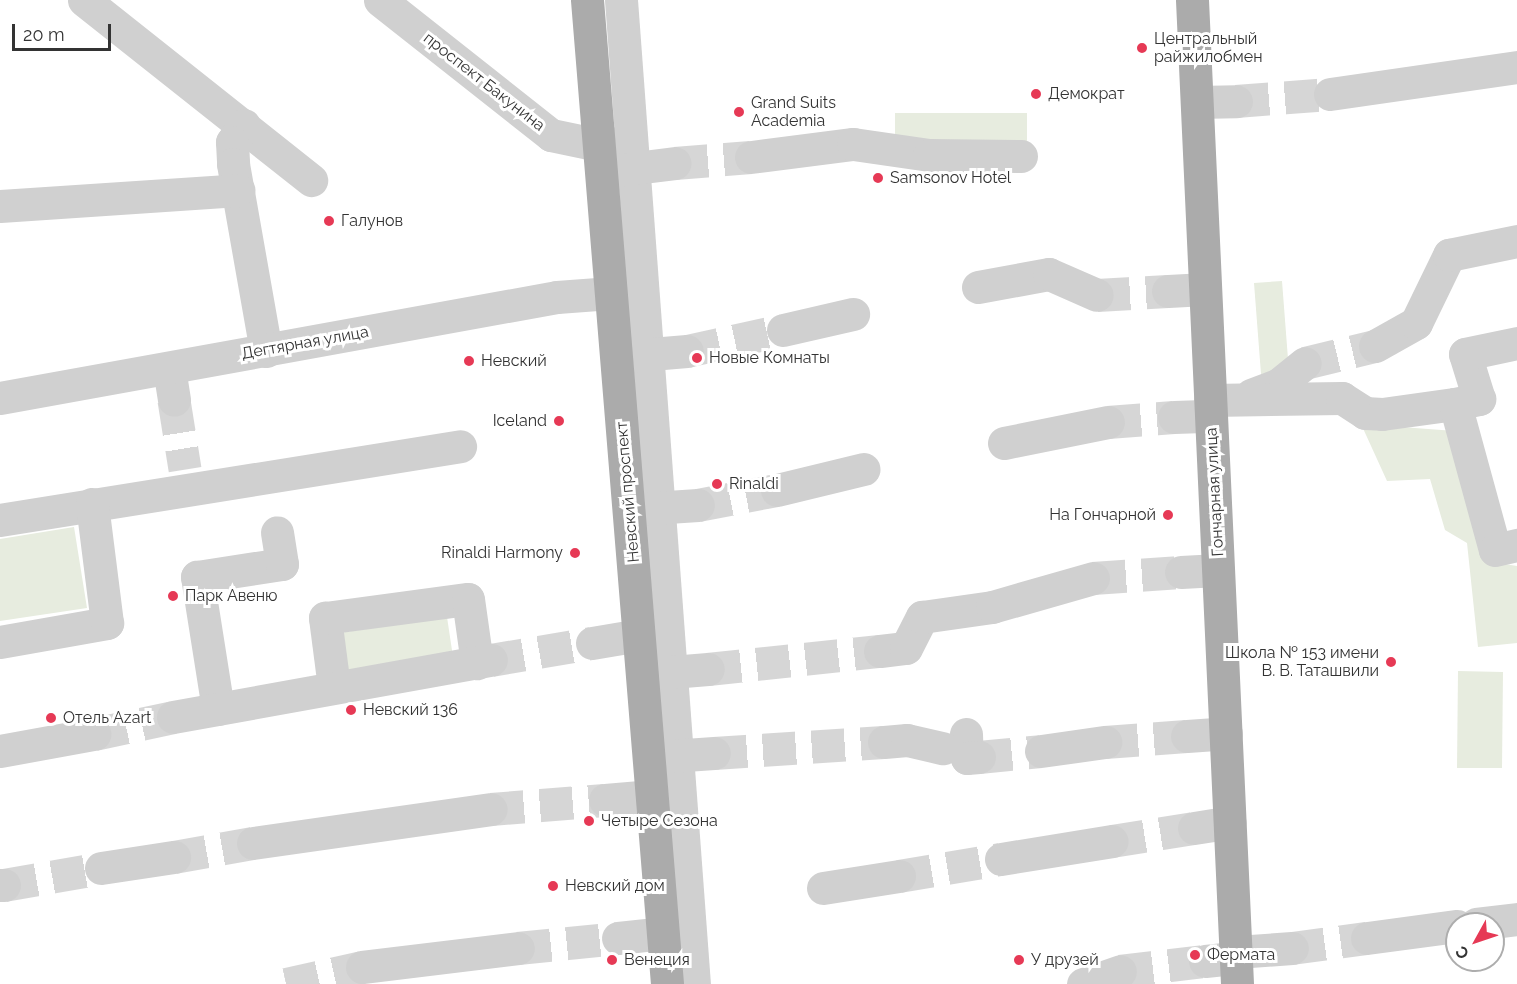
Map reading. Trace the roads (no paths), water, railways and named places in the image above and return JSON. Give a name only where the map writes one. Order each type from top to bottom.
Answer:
[{"type":"main road","name":"Невский проспект","points":[[587,0],[611,293],[632,356],[644,509],[639,636],[656,673],[662,756],[652,796],[667,984]]},
{"type":"main road","name":"Гончарная улица","points":[[1192,0],[1205,289],[1220,405],[1218,570],[1230,822],[1229,964]]},
{"type":"street","points":[[84,0],[311,180]]},
{"type":"street","name":"проспект Бакунина","points":[[380,0],[551,135],[600,159],[632,155],[675,164]]},
{"type":"street","name":"Невский проспект","points":[[621,0],[632,155],[632,356]]},
{"type":"street","points":[[1330,93],[1517,67]]},
{"type":"street","points":[[1197,102],[1236,101]]},
{"type":"street","points":[[244,125],[232,142],[266,351]]},
{"type":"street","points":[[751,158],[853,144],[929,155],[1021,156]]},
{"type":"street","points":[[0,206],[238,190]]},
{"type":"street","points":[[1375,346],[1416,323],[1449,255],[1517,241]]},
{"type":"street","points":[[978,286],[1049,274],[1097,295]]},
{"type":"street","points":[[1168,291],[1205,289]]},
{"type":"street","name":"Дегтярная улица","points":[[0,398],[557,297],[611,293]]},
{"type":"street","points":[[783,330],[853,314]]},
{"type":"street","points":[[1220,405],[1342,398],[1365,413],[1382,414],[1479,399],[1465,354],[1517,343]]},
{"type":"street","points":[[632,356],[687,351]]},
{"type":"street","points":[[1174,417],[1220,405],[1279,384],[1305,363]]},
{"type":"street","points":[[169,368],[174,400]]},
{"type":"street","points":[[1455,404],[1495,550],[1517,545]]},
{"type":"street","points":[[1004,443],[1108,422]]},
{"type":"street","points":[[0,520],[92,504],[187,479],[460,446]]},
{"type":"street","points":[[777,490],[864,470]]},
{"type":"street","points":[[0,642],[107,623],[92,504]]},
{"type":"street","points":[[644,509],[698,505]]},
{"type":"street","name":"Невский проспект","points":[[644,509],[656,673]]},
{"type":"street","points":[[218,709],[197,577],[282,564],[277,532]]},
{"type":"street","points":[[1181,572],[1218,570]]},
{"type":"street","points":[[880,651],[906,648],[922,617],[992,607],[1093,578]]},
{"type":"street","points":[[173,717],[484,661],[468,599],[325,618],[334,687]]},
{"type":"street","points":[[592,644],[639,636]]},
{"type":"street","points":[[656,673],[708,669]]},
{"type":"street","points":[[1187,736],[1226,733]]},
{"type":"street","points":[[0,751],[94,735]]},
{"type":"street","points":[[884,742],[907,741],[963,746]]},
{"type":"street","points":[[1041,751],[1105,742]]},
{"type":"street","points":[[662,756],[714,753]]},
{"type":"street","name":"Невский проспект","points":[[662,756],[694,984]]},
{"type":"street","points":[[605,800],[652,796]]},
{"type":"street","points":[[253,843],[491,808]]},
{"type":"street","points":[[1194,828],[1230,822]]},
{"type":"street","points":[[1000,859],[1112,841]]},
{"type":"street","points":[[101,868],[174,857]]},
{"type":"street","points":[[824,888],[899,876]]},
{"type":"street","points":[[1367,938],[1445,928]]},
{"type":"street","points":[[618,938],[663,933]]},
{"type":"street","points":[[362,967],[518,948]]},
{"type":"street","points":[[1229,964],[1292,948]]},
{"type":"street","points":[[1083,984],[1120,971]]},
{"type":"tunnel","points":[[1236,101],[1330,94]]},
{"type":"tunnel","points":[[675,163],[751,157]]},
{"type":"tunnel","points":[[1097,295],[1168,291]]},
{"type":"tunnel","points":[[687,351],[783,330]]},
{"type":"tunnel","points":[[1305,363],[1375,346]]},
{"type":"tunnel","points":[[174,400],[185,469]]},
{"type":"tunnel","points":[[1108,422],[1174,417]]},
{"type":"tunnel","points":[[698,505],[777,490]]},
{"type":"tunnel","points":[[1093,578],[1181,572]]},
{"type":"tunnel","points":[[491,660],[592,643]]},
{"type":"tunnel","points":[[708,669],[880,651]]},
{"type":"tunnel","points":[[94,734],[173,717]]},
{"type":"tunnel","points":[[1105,742],[1187,736]]},
{"type":"tunnel","points":[[714,753],[884,742]]},
{"type":"tunnel","points":[[979,757],[1041,751]]},
{"type":"tunnel","points":[[491,809],[605,800]]},
{"type":"tunnel","points":[[1112,841],[1194,828]]},
{"type":"tunnel","points":[[174,857],[253,843]]},
{"type":"tunnel","points":[[899,876],[1001,859]]},
{"type":"tunnel","points":[[4,885],[101,868]]},
{"type":"tunnel","points":[[518,948],[618,938]]},
{"type":"tunnel","points":[[1292,948],[1367,938]]},
{"type":"tunnel","points":[[1120,971],[1205,961]]},
{"type":"tunnel","points":[[286,984],[362,967]]},
{"type":"place","name":"Центральный райжилобмен","points":[[1142,48]]},
{"type":"place","name":"Демократ","points":[[1036,94]]},
{"type":"place","name":"Grand Suits Academia","points":[[739,112]]},
{"type":"place","name":"Samsonov Hotel","points":[[878,178]]},
{"type":"place","name":"Галунов","points":[[329,221]]},
{"type":"place","name":"Новые Комнаты","points":[[697,358]]},
{"type":"place","name":"Невский","points":[[469,361]]},
{"type":"place","name":"Iceland","points":[[559,421]]},
{"type":"place","name":"Rinaldi","points":[[717,484]]},
{"type":"place","name":"На Гончарной","points":[[1168,515]]},
{"type":"place","name":"Rinaldi Harmony","points":[[575,553]]},
{"type":"place","name":"Парк Авеню","points":[[173,596]]},
{"type":"place","name":"Школа № 153 имени В. В. Таташвили","points":[[1391,662]]},
{"type":"place","name":"Невский 136","points":[[351,710]]},
{"type":"place","name":"Отель Azart","points":[[51,718]]},
{"type":"place","name":"Четыре Сезона","points":[[589,821]]},
{"type":"place","name":"Невский дом","points":[[553,886]]},
{"type":"place","name":"Фермата","points":[[1195,955]]},
{"type":"place","name":"Венеция","points":[[612,960]]},
{"type":"place","name":"У друзей","points":[[1019,960]]}]
